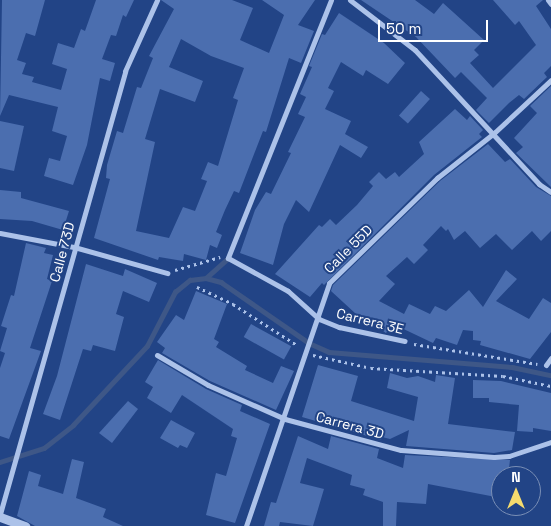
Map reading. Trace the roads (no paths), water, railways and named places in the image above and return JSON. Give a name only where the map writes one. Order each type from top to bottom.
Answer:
[{"type":"street","name":"Calle 73D","points":[[0,515],[22,443],[74,247],[125,71],[157,0]]},
{"type":"street","name":"Carrera 3E","points":[[331,0],[228,258],[288,291],[319,319],[339,327],[405,341]]},
{"type":"street","points":[[350,0],[415,50],[494,133],[539,184],[551,192]]},
{"type":"street","points":[[548,0],[551,4]]},
{"type":"street","name":"Calle 55D","points":[[246,526],[314,335],[329,283],[437,178],[494,133],[551,80]]},
{"type":"street","points":[[0,233],[74,247],[167,274]]},
{"type":"street","name":"Carrera 3D","points":[[157,355],[208,385],[285,419],[401,450],[494,457],[509,456],[551,442]]},
{"type":"street","points":[[546,365],[551,358]]},
{"type":"street","points":[[0,515],[25,526]]},
{"type":"waterway","points":[[206,278],[228,258]]},
{"type":"waterway","points":[[0,462],[44,448],[73,425],[147,346],[175,292],[190,280],[206,278],[221,282],[309,343],[329,352],[512,367],[551,375]]}]
